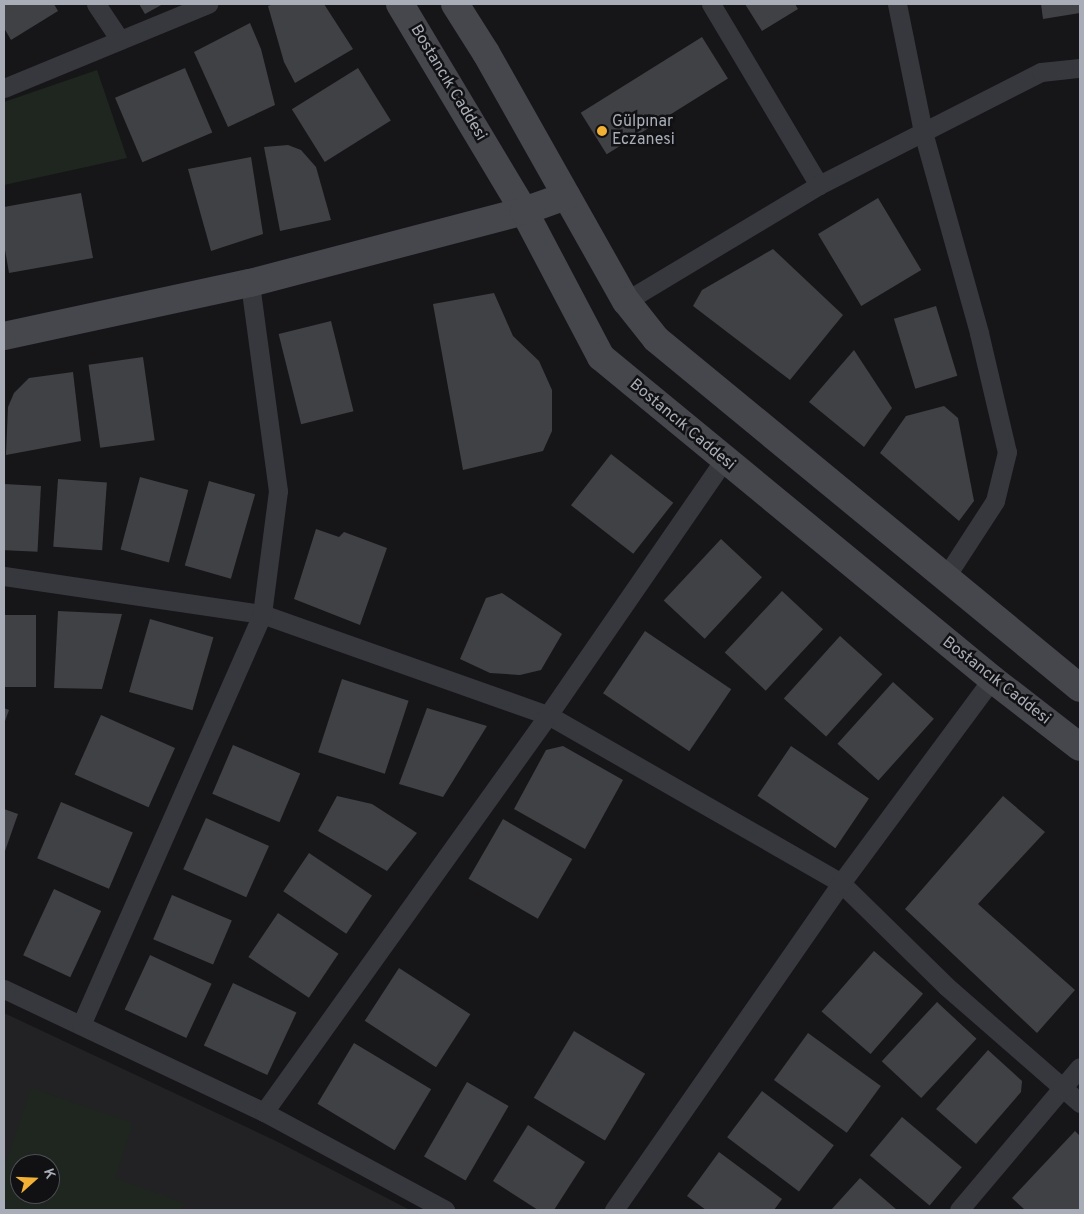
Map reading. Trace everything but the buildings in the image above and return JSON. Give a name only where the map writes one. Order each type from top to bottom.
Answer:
[{"type":"main road","name":"Bostancık Caddesi","points":[[400,4],[524,211],[601,357],[992,679],[1070,739],[1080,752]]},
{"type":"main road","points":[[455,4],[486,53],[626,301],[656,338],[1080,688]]},
{"type":"main road","points":[[4,336],[250,283],[524,211],[566,196]]},
{"type":"street","points":[[96,4],[120,40]]},
{"type":"street","points":[[4,88],[208,4]]},
{"type":"street","points":[[711,4],[819,185]]},
{"type":"street","points":[[897,4],[922,132],[978,332],[1007,452],[995,501],[945,578]]},
{"type":"street","points":[[626,301],[819,185],[922,132],[1041,72],[1080,68]]},
{"type":"street","points":[[81,1025],[262,614],[278,491],[250,283]]},
{"type":"street","points":[[264,1112],[548,715],[724,460]]},
{"type":"street","points":[[4,576],[262,614],[548,715],[842,883],[946,986],[1080,1103]]},
{"type":"street","points":[[614,1210],[842,883],[992,679]]},
{"type":"street","points":[[4,989],[264,1112],[445,1210]]},
{"type":"street","points":[[959,1210],[1061,1087],[1080,1067]]},
{"type":"shaded area","points":[[97,70],[127,158],[4,185],[4,102]]},
{"type":"shaded area","points":[[4,1013],[276,1141],[410,1210],[4,1210]]},
{"type":"shaded area","points":[[31,1088],[133,1123],[115,1178],[184,1203],[181,1210],[4,1210],[4,1168]]},
{"type":"place","name":"Gülpınar Eczanesi","points":[[602,131]]}]
